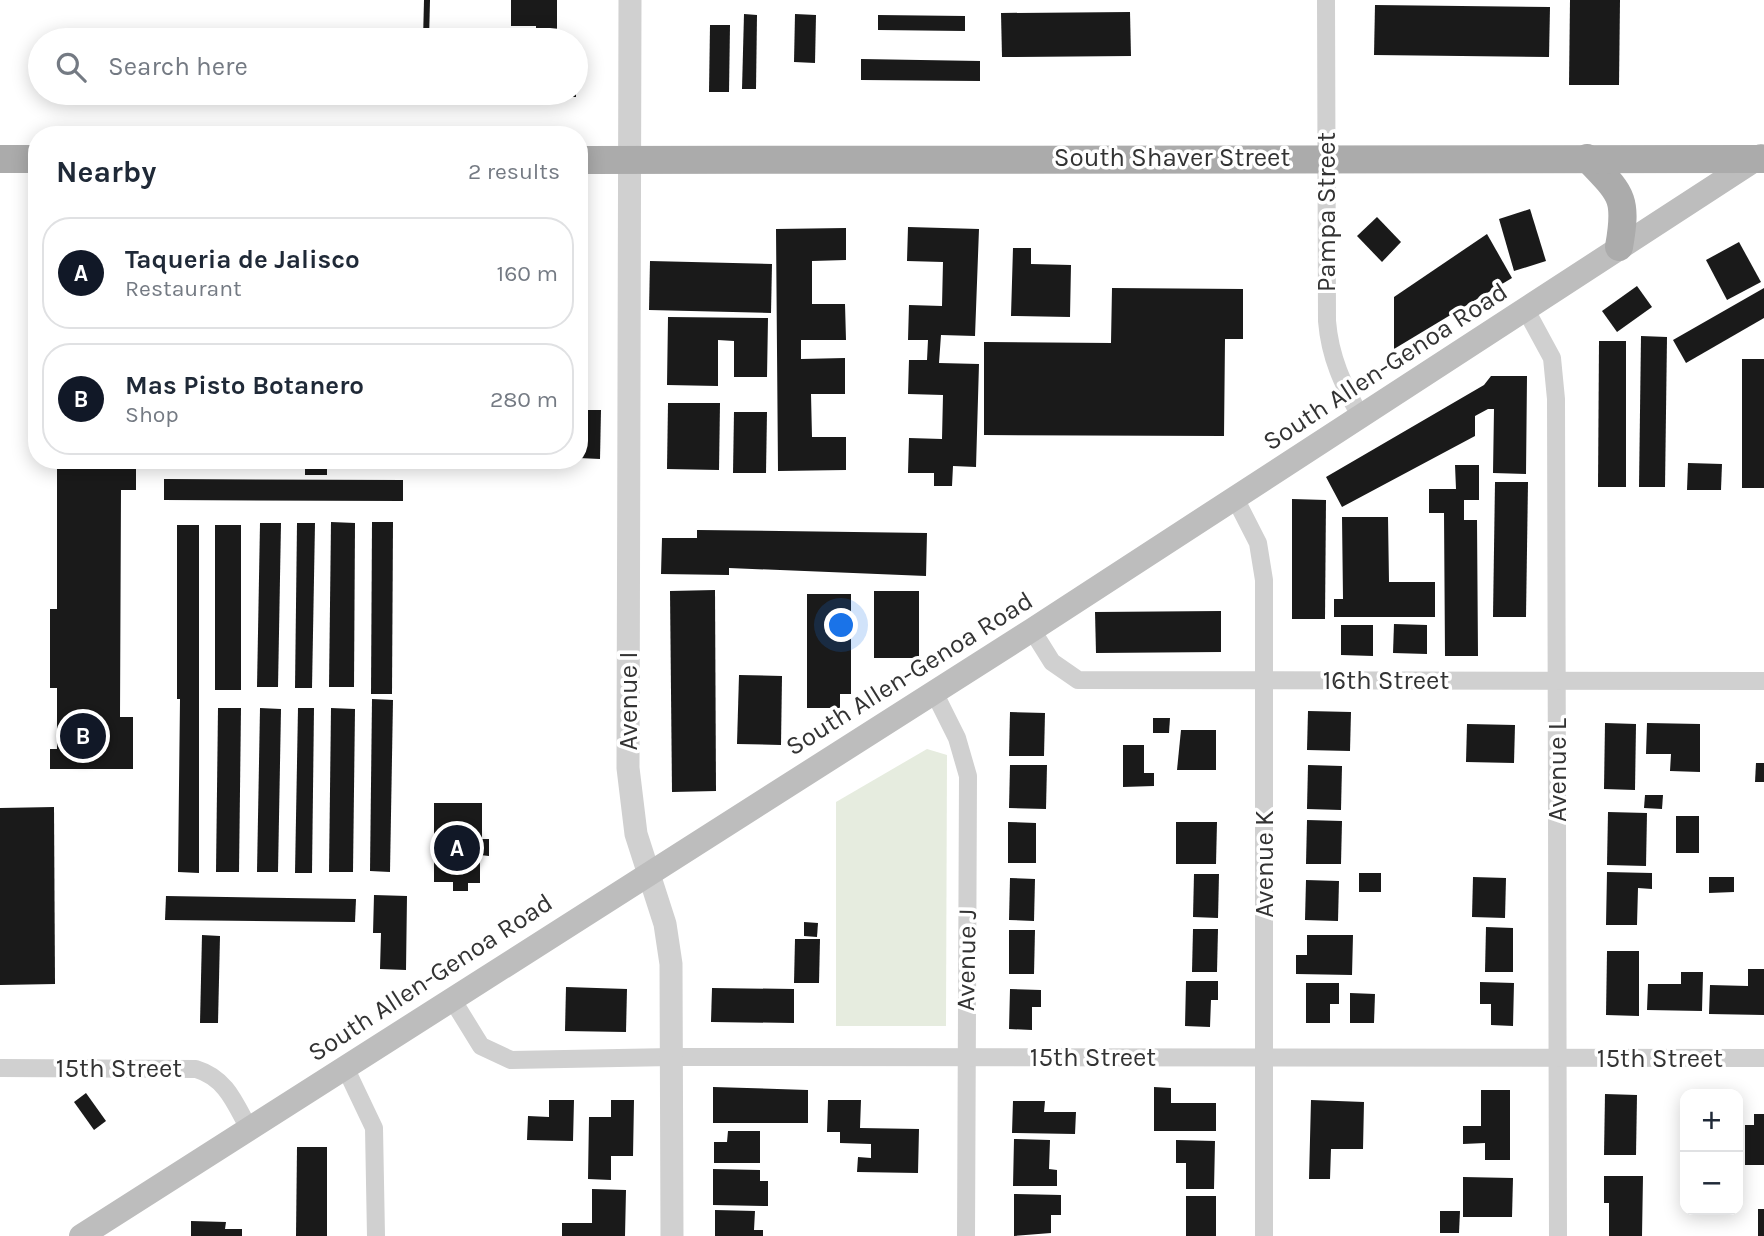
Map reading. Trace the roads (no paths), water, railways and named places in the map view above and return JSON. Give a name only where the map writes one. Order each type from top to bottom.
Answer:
[{"type":"main road","name":"South Shaver Street","points":[[588,160],[1762,157]]},
{"type":"main road","name":"South Allen-Genoa Road","points":[[81,1236],[1032,630],[1619,247],[1762,157]]},
{"type":"main road","points":[[1587,158],[1615,188],[1623,201],[1624,218],[1619,247]]},
{"type":"main road","points":[[0,159],[28,159]]},
{"type":"street","name":"Avenue I","points":[[630,0],[628,768],[636,834],[665,924],[671,964],[672,1236]]},
{"type":"street","name":"Pampa Street","points":[[1326,0],[1325,157],[1329,350],[1337,373],[1360,416]]},
{"type":"street","name":"Avenue L","points":[[1526,310],[1552,358],[1556,399],[1558,1236]]},
{"type":"street","name":"Avenue K","points":[[1234,498],[1258,543],[1264,580],[1264,1236]]},
{"type":"street","name":"16th Street","points":[[1032,630],[1052,662],[1078,680],[1764,681]]},
{"type":"street","name":"Avenue J","points":[[934,692],[957,738],[968,776],[966,1236]]},
{"type":"street","name":"15th Street","points":[[452,999],[481,1046],[512,1060],[672,1057],[1764,1058]]},
{"type":"street","points":[[345,1067],[374,1128],[376,1236]]},
{"type":"street","name":"15th Street","points":[[0,1068],[196,1069],[211,1073],[221,1082],[249,1129]]},
{"type":"place","name":"Mas Pisto Botanero","points":[[83,736]]},
{"type":"place","name":"Taqueria de Jalisco","points":[[457,848]]}]
